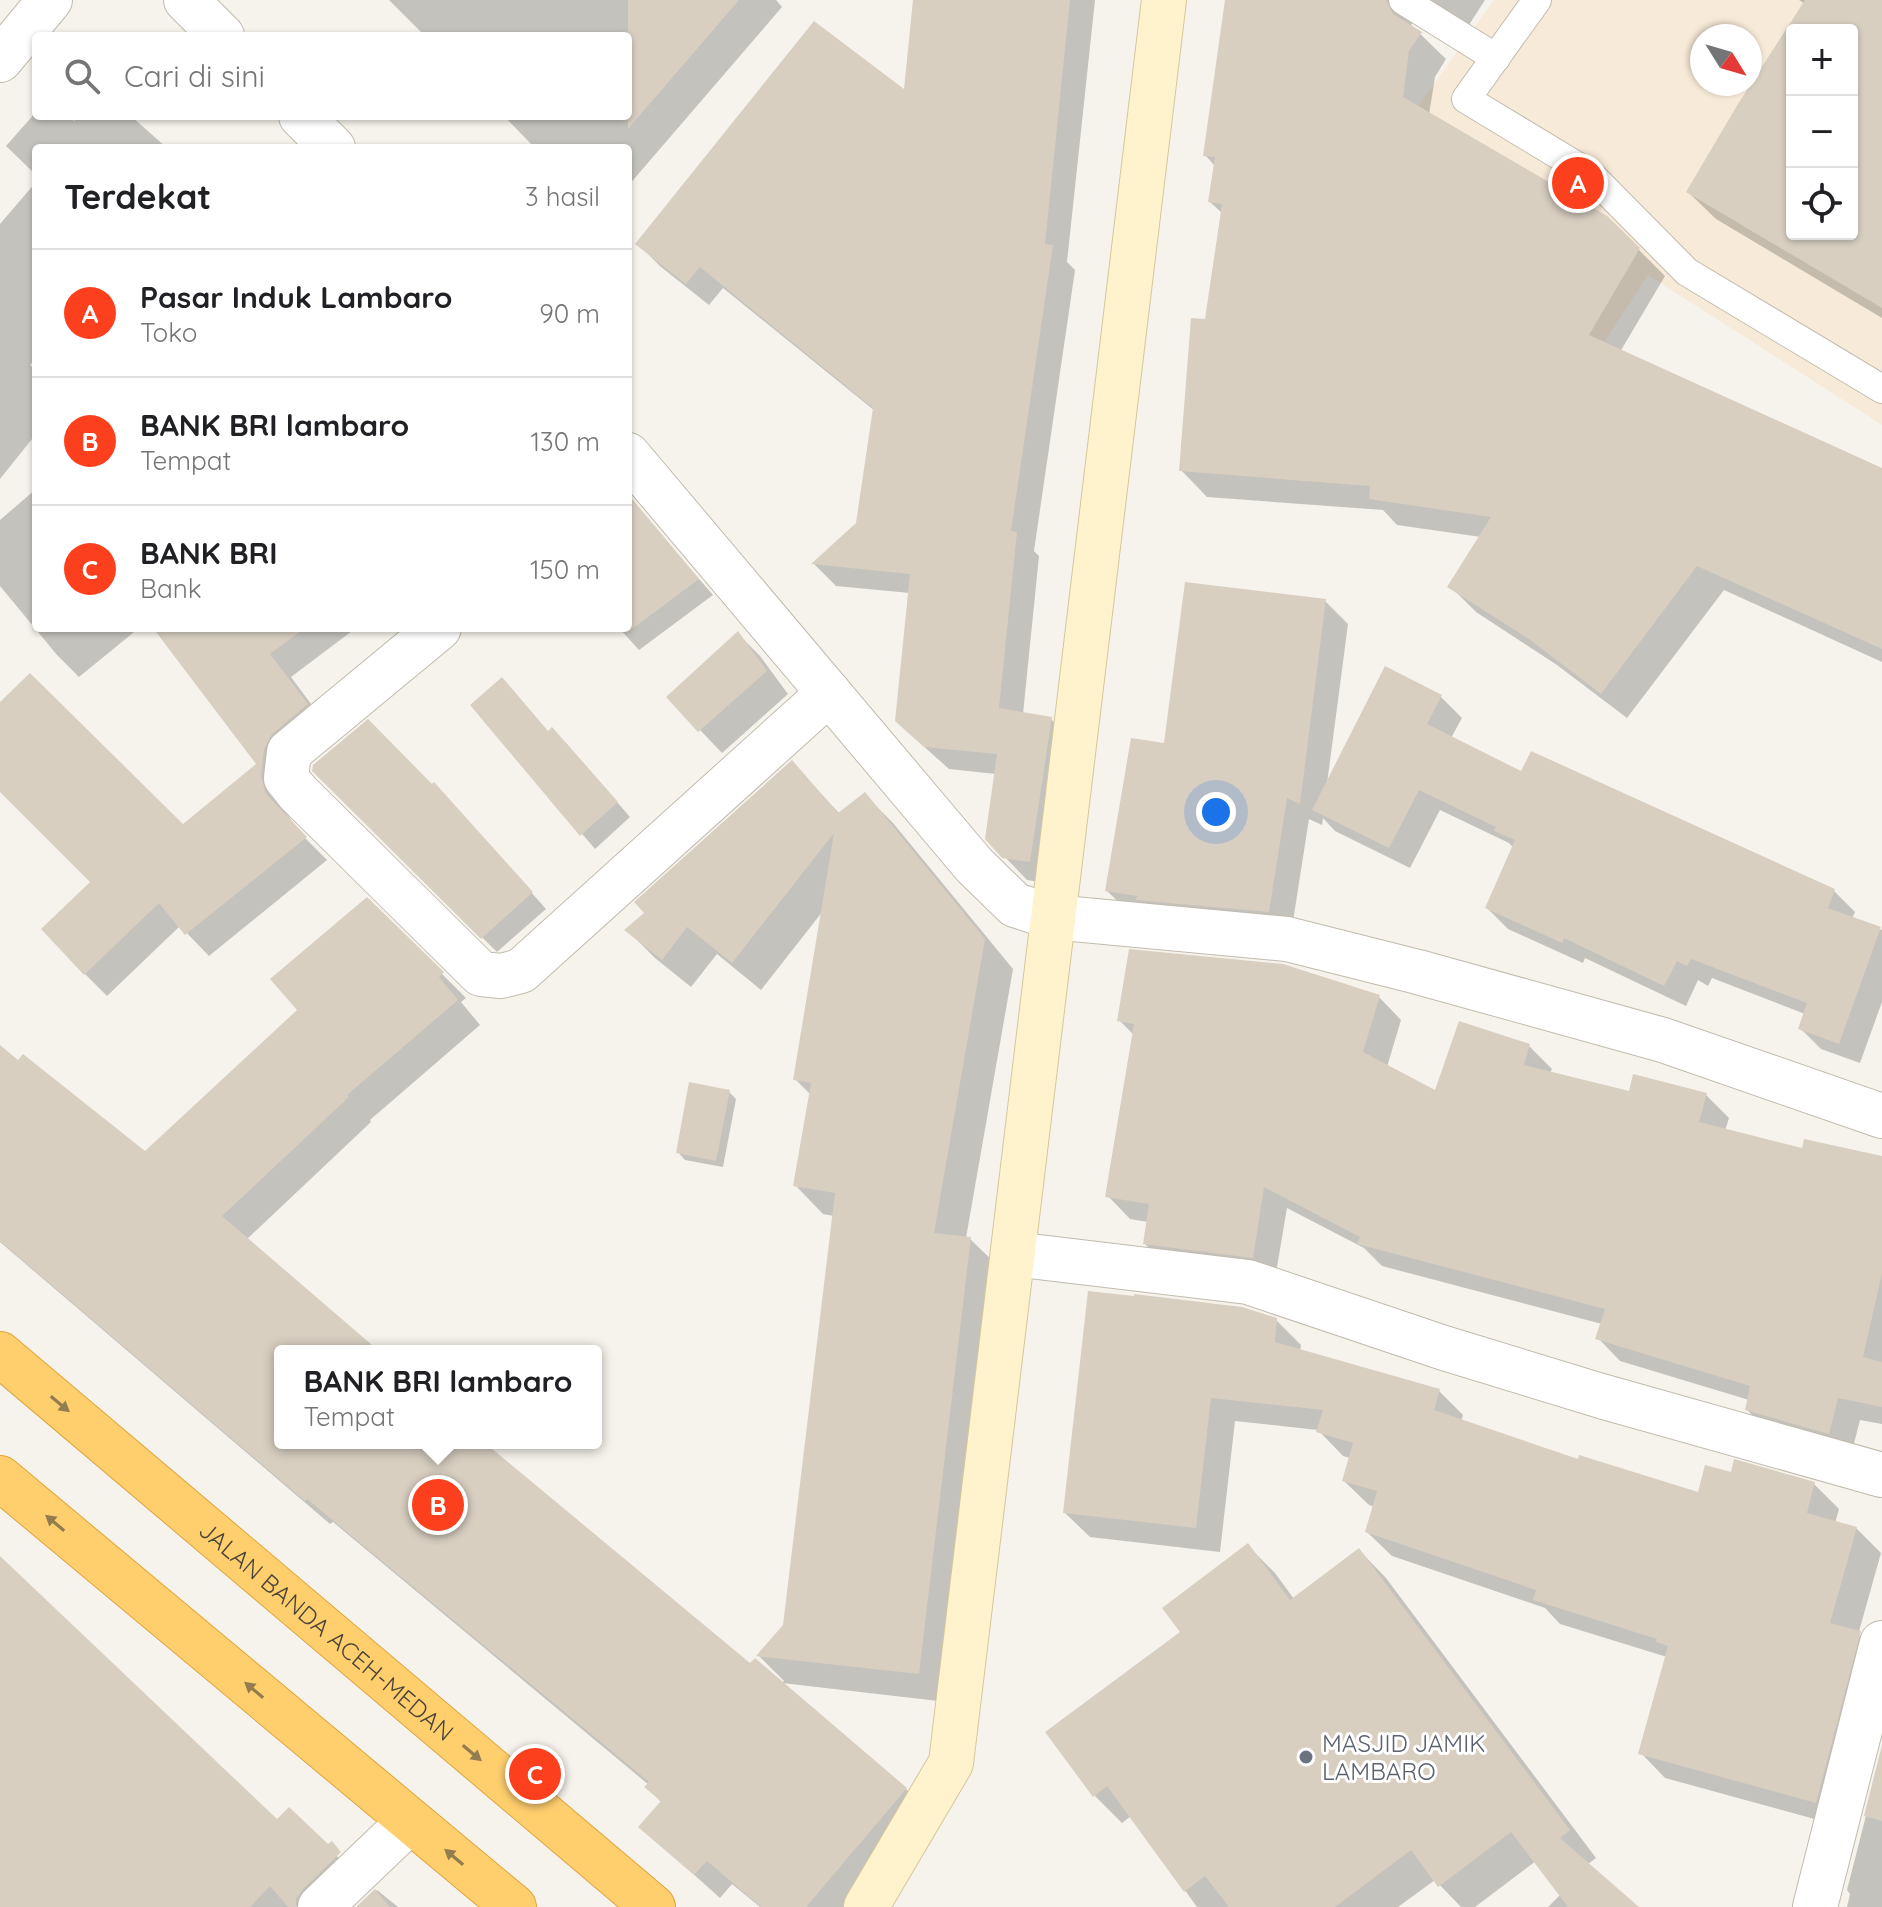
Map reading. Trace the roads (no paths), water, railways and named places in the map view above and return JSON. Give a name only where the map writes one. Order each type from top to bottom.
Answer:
[{"type":"highway","name":"JALAN BANDA ACEH-MEDAN","points":[[0,1354],[653,1907]]},
{"type":"highway","points":[[0,1478],[514,1907]]},
{"type":"main road","points":[[866,1907],[951,1763],[1164,0]]},
{"type":"street","points":[[0,60],[50,0]]},
{"type":"street","points":[[186,0],[218,32]]},
{"type":"street","points":[[305,120],[329,144]]},
{"type":"street","points":[[632,464],[974,865],[1015,905],[1052,917],[1287,939],[1663,1040],[1882,1116]]},
{"type":"street","points":[[434,632],[289,752],[286,778],[481,974],[501,976],[521,971],[829,693]]},
{"type":"street","points":[[1014,1254],[1248,1282],[1473,1357],[1882,1475]]},
{"type":"street","points":[[1828,1904],[1882,1643]]},
{"type":"street","points":[[320,1907],[410,1821]]},
{"type":"lane","points":[[1403,0],[1496,58]]},
{"type":"lane","points":[[1537,0],[1466,99],[1590,174],[1687,272],[1881,386]]},
{"type":"place","name":"Pasar Induk Lambaro","points":[[1578,183]]},
{"type":"place","name":"BANK BRI lambaro","points":[[438,1505]]},
{"type":"place","name":"MASJID JAMIK LAMBARO","points":[[1306,1757]]},
{"type":"place","name":"BANK BRI","points":[[535,1774]]}]
